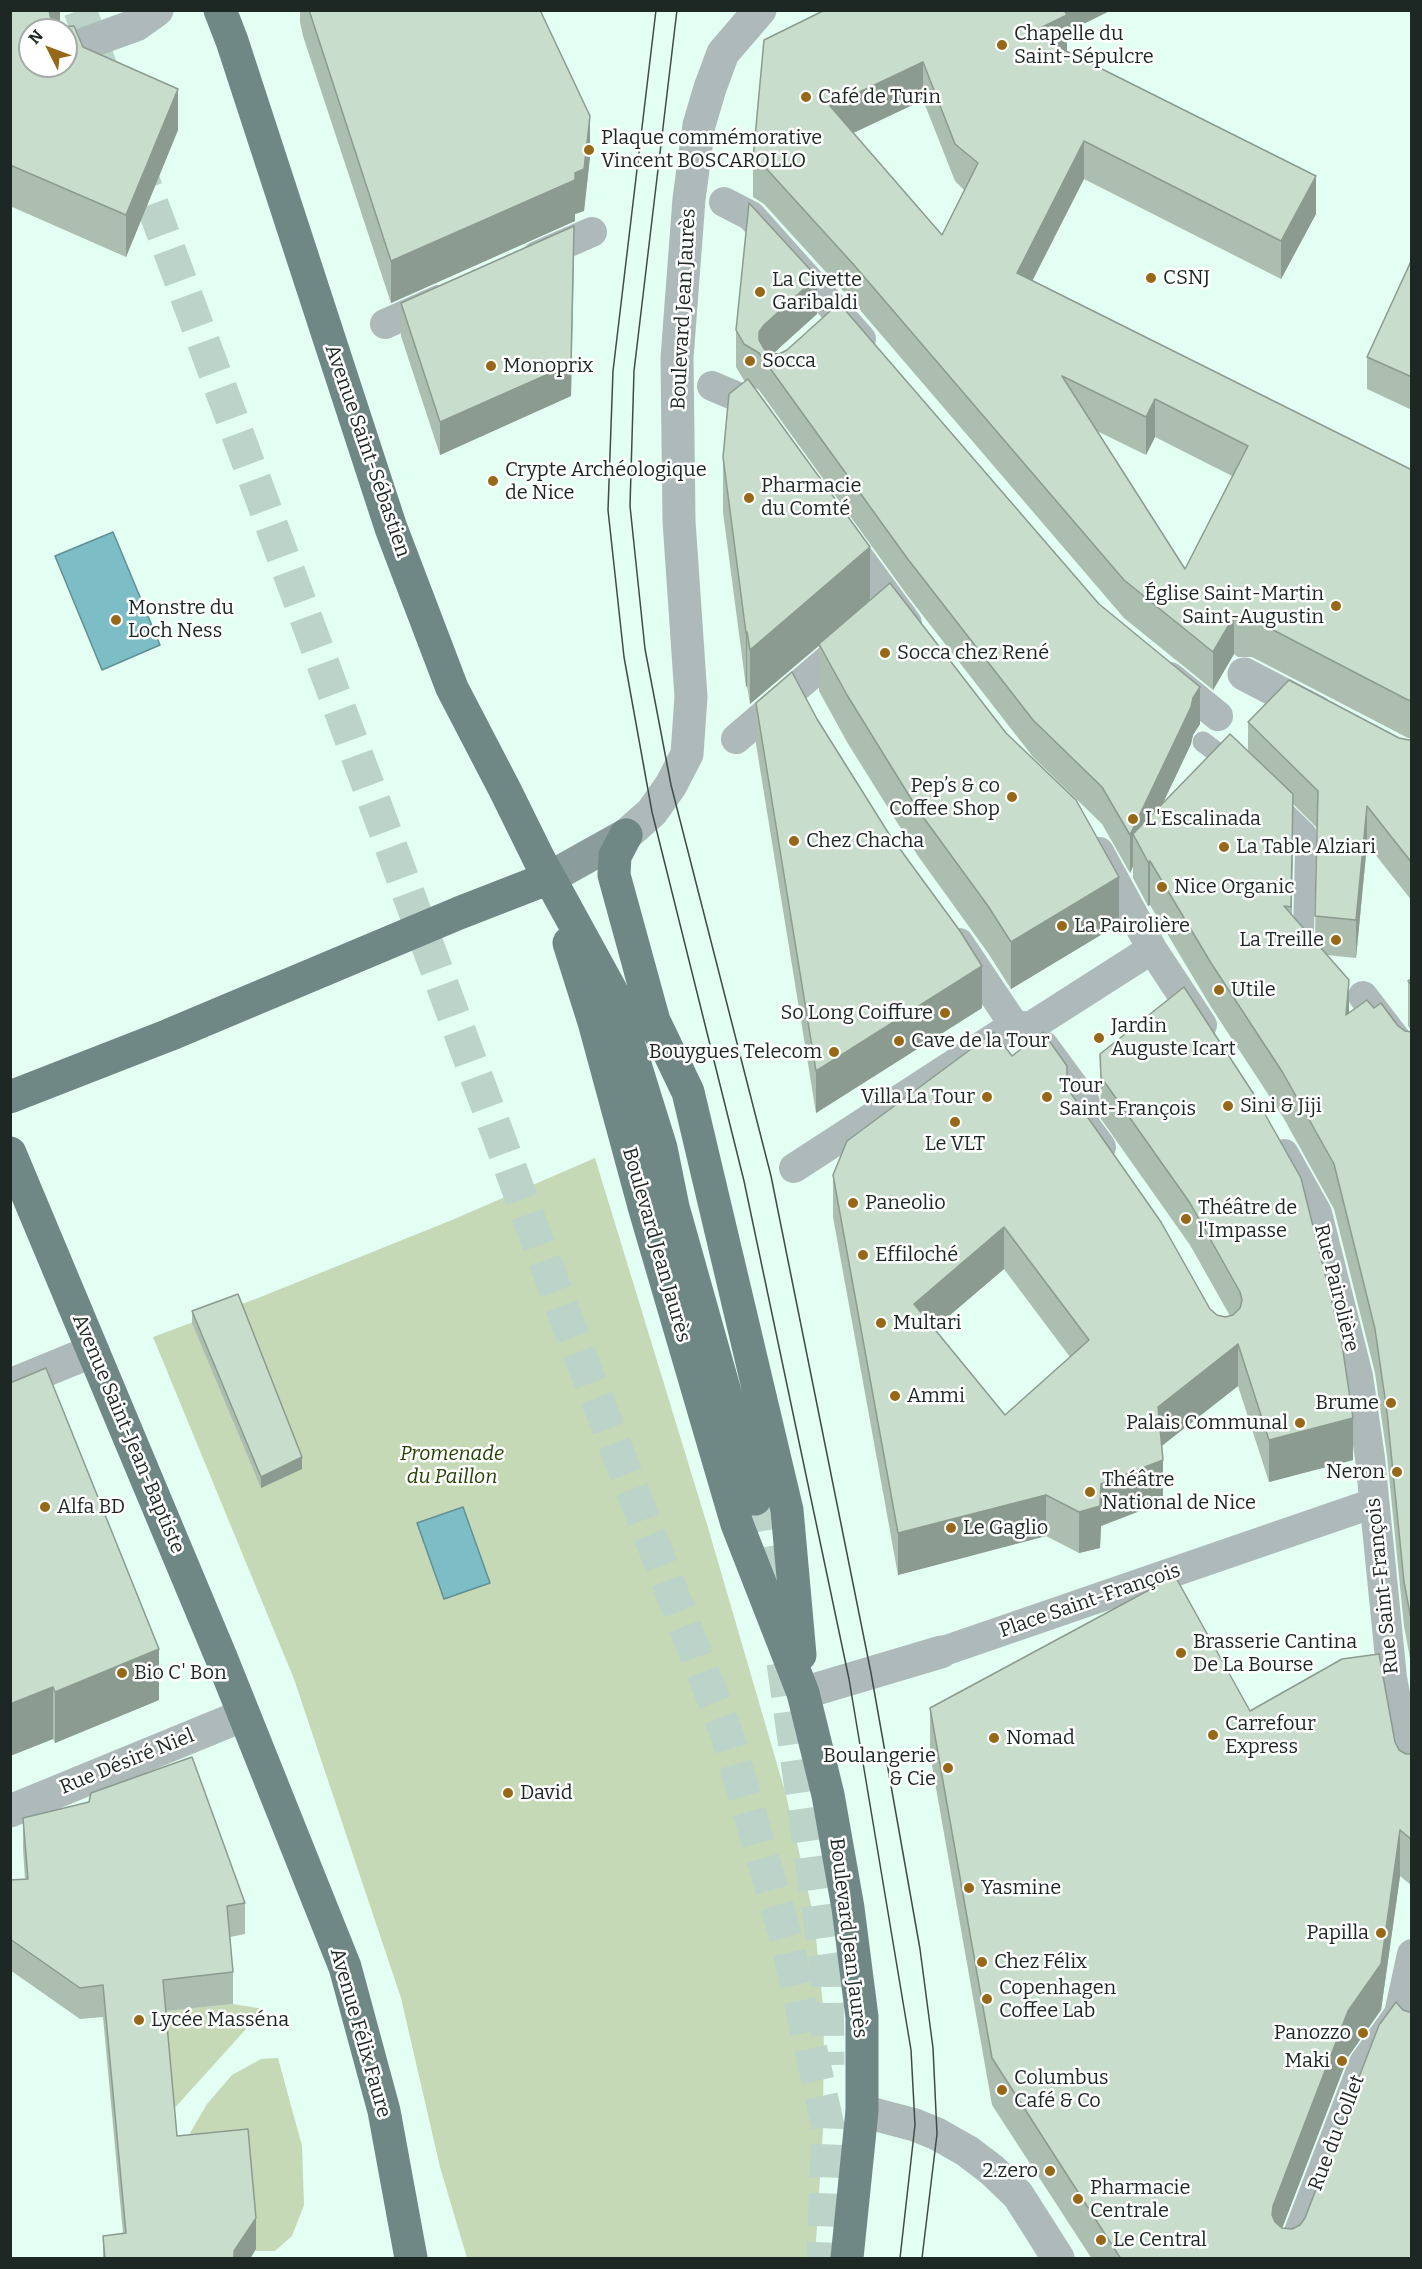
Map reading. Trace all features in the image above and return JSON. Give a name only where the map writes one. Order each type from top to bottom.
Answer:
[{"type":"main road","name":"Avenue Saint-Sébastien","points":[[220,10],[391,528],[452,688],[549,878]]},
{"type":"main road","name":"Boulevard Jean Jaurès","points":[[626,835],[549,878],[594,1023],[645,1210],[736,1524],[803,1693],[828,1795],[848,1908],[862,2017],[862,2111],[847,2259]]},
{"type":"main road","name":"Boulevard Jean Jaurès","points":[[626,835],[615,856],[614,875],[654,1021],[688,1092],[787,1510],[803,1693]]},
{"type":"main road","points":[[10,1097],[169,1035],[459,913],[549,878],[614,994],[661,1148],[673,1207],[755,1499]]},
{"type":"main road","points":[[654,1021],[661,1148]]},
{"type":"main road","name":"Avenue Saint-Jean-Baptiste","points":[[10,1153],[244,1715]]},
{"type":"main road","name":"Avenue Félix Faure","points":[[244,1715],[345,1967],[384,2111],[411,2259]]},
{"type":"street","points":[[78,34],[118,10]]},
{"type":"street","points":[[78,38],[136,25],[157,10]]},
{"type":"street","name":"Boulevard Jean Jaurès","points":[[626,835],[652,812],[671,785],[687,754],[691,697],[679,521],[677,358],[689,199],[699,125],[723,53],[760,10]]},
{"type":"street","points":[[724,202],[751,216],[880,360]]},
{"type":"street","points":[[516,266],[592,232]]},
{"type":"street","points":[[385,324],[461,290]]},
{"type":"street","points":[[817,337],[841,315]]},
{"type":"street","points":[[712,386],[745,400],[772,437]]},
{"type":"street","points":[[832,521],[921,641]]},
{"type":"street","points":[[736,739],[803,697],[893,605]]},
{"type":"street","points":[[1146,658],[1218,716]]},
{"type":"street","points":[[1244,674],[1347,727]]},
{"type":"street","points":[[1082,828],[1090,836],[1152,949],[1217,1047]]},
{"type":"street","points":[[946,924],[1022,1026],[1085,1102],[1084,1124],[1117,1170]]},
{"type":"street","points":[[794,1168],[1022,1026],[1152,949]]},
{"type":"street","points":[[1363,996],[1404,1050]]},
{"type":"street","name":"Rue Pairolière","points":[[1268,1125],[1317,1214],[1358,1376],[1370,1458]]},
{"type":"street","points":[[10,1385],[93,1351]]},
{"type":"street","name":"Rue Saint-François","points":[[1370,1458],[1392,1678],[1412,1784]]},
{"type":"street","name":"Place Saint-François","points":[[803,1693],[941,1653],[1374,1503]]},
{"type":"street","name":"Rue Désiré Niel","points":[[10,1811],[244,1715]]},
{"type":"street","points":[[1411,1956],[1399,2014],[1412,2042]]},
{"type":"street","name":"Rue du Collet","points":[[1289,2259],[1364,2063],[1399,2014]]},
{"type":"street","points":[[862,2111],[915,2125],[967,2151],[992,2170],[1018,2195],[1058,2259]]},
{"type":"lane","points":[[1203,742],[1255,784],[1306,833],[1303,950]]},
{"type":"green space","name":"Promenade du Paillon","points":[[595,1158],[709,1531],[786,1795],[814,1918],[824,2016],[823,2129],[815,2258],[467,2258],[440,2167],[401,1998],[294,1679],[153,1337],[258,1298],[452,1220]]},
{"type":"green space","points":[[233,2004],[264,2009],[172,2111],[163,2011]]},
{"type":"green space","points":[[278,2058],[302,2146],[304,2205],[292,2236],[275,2251],[256,2251],[248,2161],[193,2166],[190,2133],[207,2104],[232,2075],[261,2059]]},
{"type":"water","points":[[113,532],[160,645],[102,670],[55,556]]},
{"type":"water","points":[[463,1507],[490,1583],[444,1599],[417,1523]]},
{"type":"building","points":[[10,10],[49,10],[51,18],[18,18],[18,78],[78,78],[78,35],[83,47],[178,89],[126,215],[10,165]]},
{"type":"building","points":[[309,10],[540,10],[590,116],[584,169],[575,173],[575,180],[391,261]]},
{"type":"building","points":[[825,10],[1064,10],[1067,15],[1030,33],[1316,176],[1281,241],[1084,141],[1017,273],[1412,470],[1412,700],[1408,700],[1252,619],[1238,619],[1234,616],[1213,652],[1124,580],[854,265],[764,166],[753,159],[764,40]],"holes":[[[923,62],[955,144],[978,163],[942,235],[830,106]],[[1062,376],[1146,417],[1155,399],[1248,446],[1185,569]]]},
{"type":"building","points":[[749,203],[817,277],[764,325],[759,332],[759,340],[764,349],[770,353],[779,354],[787,350],[839,303],[1099,604],[1200,687],[1130,835],[1102,787],[1033,720],[907,558],[759,353],[744,344],[736,330]]},
{"type":"building","name":"Monoprix","points":[[574,226],[571,364],[440,422],[401,303]]},
{"type":"building","points":[[1412,259],[1412,377],[1367,357]]},
{"type":"building","points":[[748,379],[870,547],[750,650],[723,457],[729,394]]},
{"type":"building","points":[[890,583],[1006,733],[1076,800],[1119,877],[1011,942],[988,906],[918,810],[847,695],[819,644]]},
{"type":"building","points":[[792,672],[817,719],[889,834],[960,931],[982,966],[816,1071],[756,703]]},
{"type":"building","points":[[1289,680],[1399,738],[1412,739],[1412,863],[1367,806],[1356,920],[1315,916],[1318,791],[1248,722]]},
{"type":"building","points":[[1230,734],[1293,794],[1291,907],[1284,906],[1349,980],[1346,1015],[1367,1000],[1374,1008],[1381,1003],[1398,1026],[1405,1031],[1412,1032],[1411,1619],[1404,1582],[1387,1412],[1375,1329],[1334,1164],[1283,1073],[1211,963],[1133,834]]},
{"type":"building","points":[[1184,987],[1253,1093],[1301,1178],[1341,1338],[1353,1418],[1269,1440],[1238,1344],[1158,1407],[1163,1460],[1101,1484],[1100,1506],[1079,1512],[1046,1495],[898,1533],[833,1175],[847,1141],[994,1032],[1012,1056],[1043,1032],[1067,1066],[1070,1092],[1161,1222],[1210,1309],[1217,1315],[1225,1317],[1233,1315],[1240,1308],[1242,1300],[1240,1292],[1190,1203],[1101,1077],[1100,1054]],"holes":[[[1004,1227],[1089,1340],[1005,1415],[914,1304]]]},
{"type":"building","points":[[238,1294],[302,1457],[261,1477],[192,1311]]},
{"type":"building","points":[[46,1368],[159,1649],[55,1692],[53,1687],[10,1704],[10,1383]]},
{"type":"building","points":[[1175,1576],[1250,1711],[1342,1659],[1379,1654],[1395,1742],[1399,1750],[1412,1754],[1412,1840],[1400,1830],[1381,1964],[1348,2011],[1273,2206],[1272,2215],[1275,2222],[1282,2228],[1292,2229],[1300,2225],[1305,2218],[1379,2025],[1396,2002],[1403,2010],[1412,2013],[1412,2259],[1121,2259],[992,2058],[930,1708]]},
{"type":"building","points":[[192,1757],[245,1903],[227,1906],[233,1972],[163,1980],[177,2136],[248,2129],[256,2218],[234,2251],[234,2259],[105,2259],[103,2236],[126,2233],[103,1985],[80,1988],[10,1939],[10,1880],[28,1879],[23,1818],[89,1802],[91,1793]]},
{"type":"tunnel","points":[[80,10],[101,67]]},
{"type":"tunnel","points":[[135,158],[573,1337],[726,1732],[786,1938],[828,2126],[823,2258]]},
{"type":"tunnel","points":[[755,1499],[772,1592]]},
{"type":"tunnel","points":[[783,1663],[827,1971],[828,2065]]},
{"type":"tram line","points":[[656,10],[613,371],[608,510],[624,657],[652,812],[744,1181],[849,1679],[911,2050],[915,2125],[900,2258]]},
{"type":"tram line","points":[[677,10],[634,371],[630,506],[645,649],[671,785],[771,1176],[871,1673],[920,1949],[933,2048],[937,2134],[922,2258]]},
{"type":"place","name":"Chapelle du Saint-Sépulcre","points":[[1002,45]]},
{"type":"place","name":"Café de Turin","points":[[806,97]]},
{"type":"place","name":"Plaque commémorative Vincent BOSCAROLLO","points":[[589,150]]},
{"type":"place","name":"CSNJ","points":[[1151,278]]},
{"type":"place","name":"La Civette Garibaldi","points":[[760,292]]},
{"type":"place","name":"Socca","points":[[750,361]]},
{"type":"place","name":"Monoprix","points":[[491,366]]},
{"type":"place","name":"Crypte Archéologique de Nice","points":[[493,481]]},
{"type":"place","name":"Pharmacie du Comté","points":[[749,498]]},
{"type":"place","name":"Église Saint-Martin Saint-Augustin","points":[[1336,606]]},
{"type":"place","name":"Monstre du Loch Ness","points":[[116,620]]},
{"type":"place","name":"Socca chez René","points":[[885,653]]},
{"type":"place","name":"Pep’s & co Coffee Shop","points":[[1012,797]]},
{"type":"place","name":"L'Escalinada","points":[[1133,819]]},
{"type":"place","name":"Chez Chacha","points":[[794,841]]},
{"type":"place","name":"La Table Alziari","points":[[1224,847]]},
{"type":"place","name":"Nice Organic","points":[[1162,887]]},
{"type":"place","name":"La Pairolière","points":[[1062,926]]},
{"type":"place","name":"La Treille","points":[[1336,940]]},
{"type":"place","name":"Utile","points":[[1219,990]]},
{"type":"place","name":"So Long Coiffure","points":[[945,1013]]},
{"type":"place","name":"Jardin Auguste Icart","points":[[1099,1038]]},
{"type":"place","name":"Cave de la Tour","points":[[899,1041]]},
{"type":"place","name":"Bouygues Telecom","points":[[834,1052]]},
{"type":"place","name":"Villa La Tour","points":[[987,1097]]},
{"type":"place","name":"Tour Saint-François","points":[[1047,1097]]},
{"type":"place","name":"Sini & Jiji","points":[[1228,1106]]},
{"type":"place","name":"Le VLT","points":[[955,1122]]},
{"type":"place","name":"Paneolio","points":[[853,1203]]},
{"type":"place","name":"Théâtre de l'Impasse","points":[[1186,1219]]},
{"type":"place","name":"Effiloché","points":[[863,1255]]},
{"type":"place","name":"Multari","points":[[881,1323]]},
{"type":"place","name":"Ammi","points":[[895,1396]]},
{"type":"place","name":"Brume","points":[[1391,1403]]},
{"type":"place","name":"Palais Communal","points":[[1300,1423]]},
{"type":"place","name":"Neron","points":[[1397,1472]]},
{"type":"place","name":"Théâtre National de Nice","points":[[1090,1492]]},
{"type":"place","name":"Alfa BD","points":[[45,1507]]},
{"type":"place","name":"Le Gaglio","points":[[951,1528]]},
{"type":"place","name":"Brasserie Cantina De La Bourse","points":[[1181,1653]]},
{"type":"place","name":"Bio C' Bon","points":[[122,1673]]},
{"type":"place","name":"Carrefour Express","points":[[1213,1735]]},
{"type":"place","name":"Nomad","points":[[994,1738]]},
{"type":"place","name":"Boulangerie & Cie","points":[[948,1768]]},
{"type":"place","name":"David","points":[[508,1793]]},
{"type":"place","name":"Yasmine","points":[[969,1888]]},
{"type":"place","name":"Papilla","points":[[1381,1933]]},
{"type":"place","name":"Chez Félix","points":[[982,1962]]},
{"type":"place","name":"Copenhagen Coffee Lab","points":[[987,1999]]},
{"type":"place","name":"Lycée Masséna","points":[[139,2020]]},
{"type":"place","name":"Panozzo","points":[[1363,2033]]},
{"type":"place","name":"Maki","points":[[1342,2061]]},
{"type":"place","name":"Columbus Café & Co","points":[[1002,2090]]},
{"type":"place","name":"2.zero","points":[[1050,2171]]},
{"type":"place","name":"Pharmacie Centrale","points":[[1078,2199]]},
{"type":"place","name":"Le Central","points":[[1101,2240]]}]
